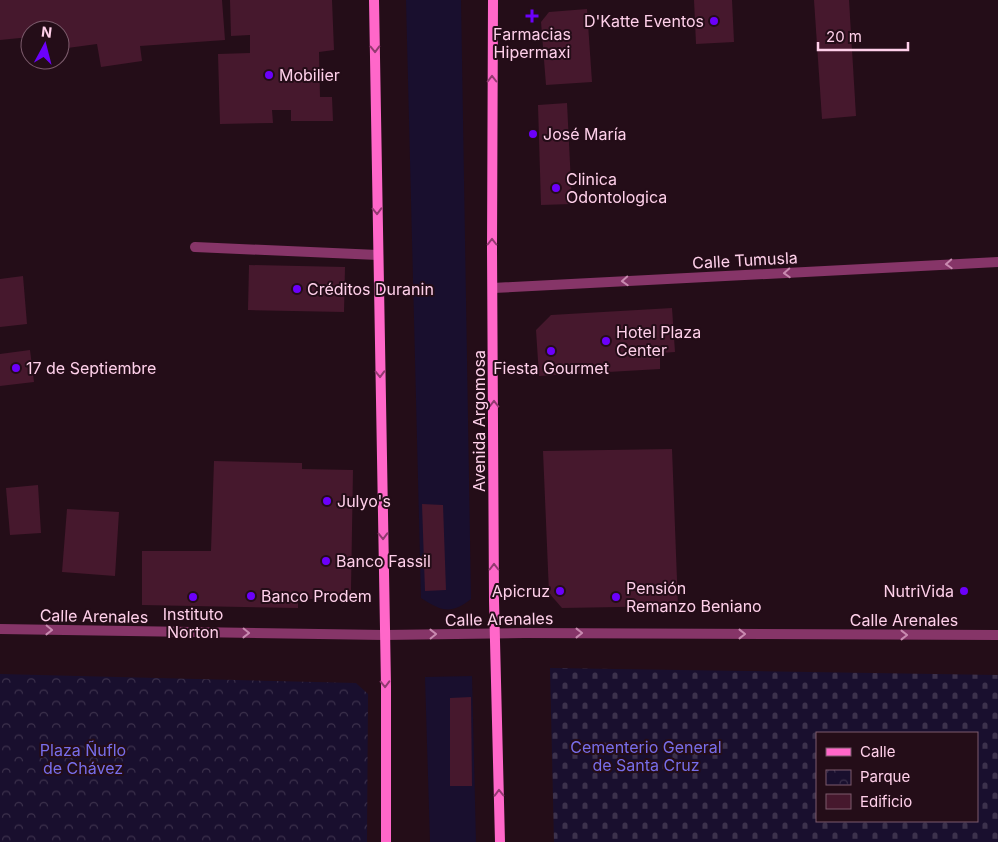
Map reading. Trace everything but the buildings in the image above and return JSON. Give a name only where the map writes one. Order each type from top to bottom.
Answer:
[{"type":"main road","points":[[374,0],[386,842]]},
{"type":"main road","name":"Avenida Argomosa","points":[[493,0],[492,171],[495,633],[500,842]]},
{"type":"street","points":[[195,247],[378,255]]},
{"type":"street","name":"Calle Tumusla","points":[[493,288],[998,262]]},
{"type":"street","name":"Calle Arenales","points":[[0,629],[384,635],[495,633],[998,635]]},
{"type":"green space","points":[[406,0],[461,0],[471,599],[452,609],[434,606],[421,598]]},
{"type":"green space","name":"Cementerio General de Santa Cruz","points":[[550,668],[998,675],[998,842],[554,842]]},
{"type":"green space","name":"Plaza Ñuflo de Chávez","points":[[0,674],[356,683],[368,694],[367,842],[0,842]]},
{"type":"green space","points":[[472,676],[476,842],[430,842],[425,677]]},
{"type":"place","name":"Farmacias Hipermaxi","points":[[532,16]]},
{"type":"place","name":"D'Katte Eventos","points":[[714,21]]},
{"type":"place","name":"Mobilier","points":[[269,75]]},
{"type":"place","name":"José María","points":[[533,134]]},
{"type":"place","name":"Clinica Odontologica","points":[[556,188]]},
{"type":"place","name":"Créditos Duranin","points":[[297,289]]},
{"type":"place","name":"Hotel Plaza Center","points":[[606,341]]},
{"type":"place","name":"Fiesta Gourmet","points":[[551,351]]},
{"type":"place","name":"17 de Septiembre","points":[[16,368]]},
{"type":"place","name":"Julyo's","points":[[327,501]]},
{"type":"place","name":"Banco Fassil","points":[[326,561]]},
{"type":"place","name":"Apicruz","points":[[560,591]]},
{"type":"place","name":"NutriVida","points":[[964,591]]},
{"type":"place","name":"Banco Prodem","points":[[251,596]]},
{"type":"place","name":"Instituto Norton","points":[[193,597]]},
{"type":"place","name":"Pensión Remanzo Beniano","points":[[616,597]]}]
